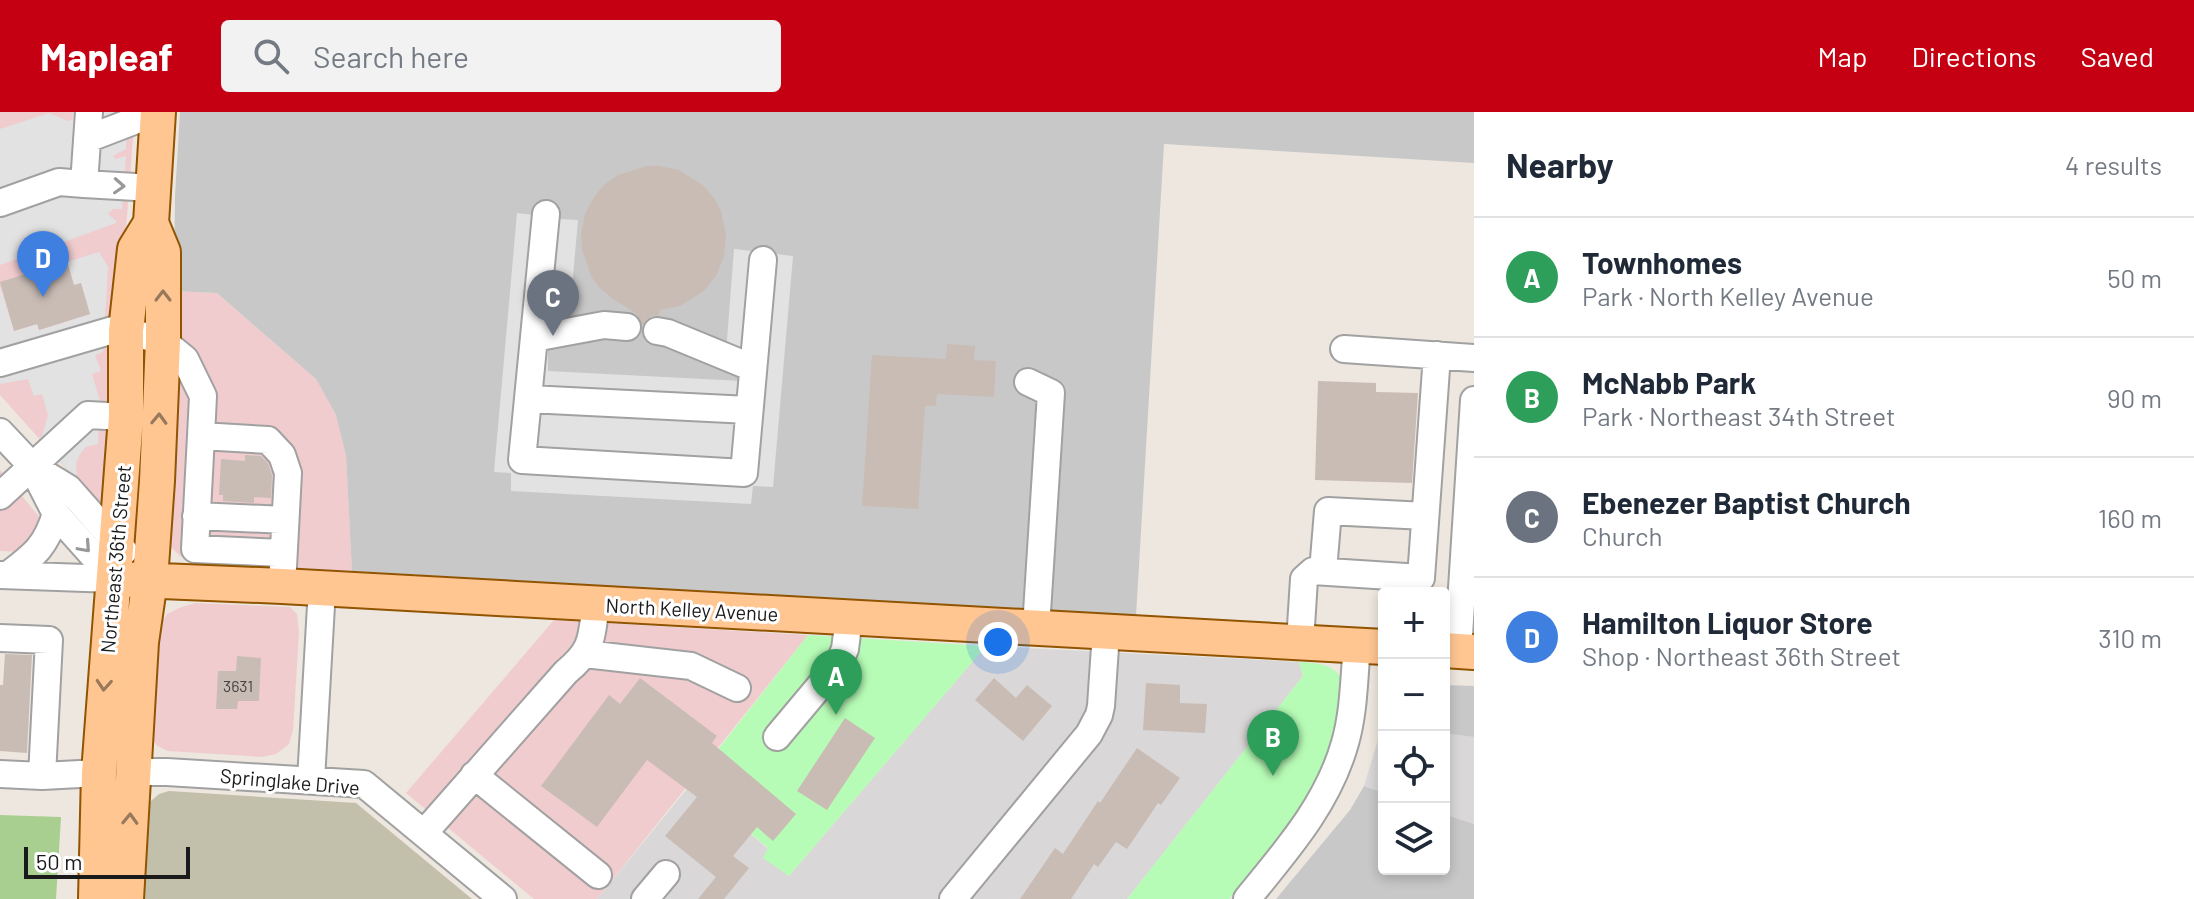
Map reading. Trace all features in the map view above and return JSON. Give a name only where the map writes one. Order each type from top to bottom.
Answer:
[{"type":"main road","name":"Northeast 36th Street","points":[[96,899],[150,580],[163,341],[163,252],[151,223],[158,112]]},
{"type":"main road","name":"Northeast 36th Street","points":[[126,899],[108,632],[126,417],[126,331],[135,249],[151,223]]},
{"type":"main road","name":"North Kelley Avenue","points":[[114,579],[150,580],[282,569],[322,588],[1371,646]]},
{"type":"street","points":[[84,184],[89,112]]},
{"type":"street","points":[[87,139],[158,112]]},
{"type":"street","points":[[0,203],[59,182],[153,188]]},
{"type":"street","points":[[546,214],[522,460],[744,473],[763,260]]},
{"type":"street","points":[[534,338],[604,325],[627,327]]},
{"type":"street","points":[[0,363],[113,330],[163,341],[185,359],[203,396],[195,549],[282,569],[288,473],[282,455],[268,440],[201,436]]},
{"type":"street","points":[[657,331],[753,368]]},
{"type":"street","points":[[1344,349],[1474,358]]},
{"type":"street","points":[[1300,642],[1304,579],[1313,571],[1421,578],[1437,355]]},
{"type":"street","points":[[1028,382],[1051,393],[1036,628]]},
{"type":"street","points":[[529,399],[749,410]]},
{"type":"street","points":[[1459,651],[1468,555],[1474,400]]},
{"type":"street","points":[[0,496],[88,415],[126,417]]},
{"type":"street","points":[[0,432],[32,466],[68,488],[150,580]]},
{"type":"street","points":[[32,466],[56,514],[114,579]]},
{"type":"street","points":[[157,481],[198,483]]},
{"type":"street","points":[[1323,571],[1328,511],[1425,516]]},
{"type":"street","points":[[4,575],[38,552],[56,514]]},
{"type":"street","points":[[196,516],[285,520]]},
{"type":"street","points":[[1422,564],[1468,555]]},
{"type":"street","name":"North Kelley Avenue","points":[[4,575],[114,579]]},
{"type":"street","points":[[311,780],[322,588]]},
{"type":"street","points":[[424,833],[585,654],[589,648],[596,604]]},
{"type":"street","points":[[777,737],[839,663],[845,649],[849,618]]},
{"type":"street","points":[[953,899],[1089,734],[1101,706],[1106,632]]},
{"type":"street","points":[[0,638],[49,640],[42,776]]},
{"type":"street","points":[[1247,899],[1309,822],[1338,763],[1371,646]]},
{"type":"street","points":[[585,654],[691,666],[737,688]]},
{"type":"street","name":"Springlake Drive","points":[[0,774],[42,776],[167,772],[364,784],[503,899]]},
{"type":"street","points":[[474,775],[598,875]]},
{"type":"street","points":[[645,899],[666,874]]},
{"type":"shaded area","points":[[0,112],[135,112],[113,352],[105,499],[102,501],[95,501],[0,395]]},
{"type":"shaded area","points":[[73,112],[128,112],[126,149],[113,156],[115,159],[126,156],[122,209],[113,209],[108,214],[116,223],[0,265],[0,129],[49,113],[68,121],[72,120]]},
{"type":"shaded area","points":[[180,112],[1474,112],[1474,163],[1164,144],[1136,616],[352,571],[346,456],[336,415],[316,379],[217,293],[174,291]]},
{"type":"shaded area","points":[[535,204],[559,209],[559,219],[578,220],[567,343],[548,349],[548,371],[742,381],[743,374],[725,366],[734,249],[793,256],[773,487],[753,486],[751,504],[511,491],[511,473],[494,472],[517,213],[534,215]]},
{"type":"shaded area","points":[[99,252],[108,267],[103,352],[95,355],[101,371],[92,374],[100,401],[98,444],[86,447],[80,454],[76,463],[77,480],[39,438],[48,415],[42,394],[34,396],[28,379],[0,384],[0,286],[14,331],[37,324],[40,330],[90,314],[81,284],[74,285],[67,262]]},
{"type":"shaded area","points":[[174,291],[217,293],[316,379],[336,415],[346,456],[352,571],[201,563],[189,561],[171,547],[165,533]]},
{"type":"shaded area","points":[[0,470],[42,520],[43,530],[20,552],[0,551]]},
{"type":"shaded area","points":[[195,603],[290,607],[297,614],[299,632],[293,730],[289,744],[276,754],[262,757],[168,751],[157,746],[152,738],[161,623],[167,614]]},
{"type":"shaded area","points":[[554,620],[808,635],[597,899],[534,899],[406,793]]},
{"type":"shaded area","points":[[986,646],[1299,662],[1303,676],[1127,899],[597,899],[691,784],[768,849],[789,876]]},
{"type":"shaded area","points":[[1450,685],[1474,686],[1474,737],[1450,734]]},
{"type":"shaded area","points":[[1450,734],[1474,737],[1474,824],[1450,816]]},
{"type":"shaded area","points":[[1378,740],[1378,791],[1364,786]]},
{"type":"shaded area","points":[[1364,786],[1378,791],[1378,875],[1450,875],[1450,816],[1474,824],[1474,899],[1276,899],[1350,810]]},
{"type":"shaded area","points":[[169,791],[356,803],[472,899],[137,899],[146,811],[159,794]]},
{"type":"green space","points":[[808,635],[986,646],[789,876],[763,858],[768,848],[691,784]]},
{"type":"green space","points":[[1299,662],[1324,665],[1334,670],[1342,680],[1344,692],[1332,746],[1304,808],[1229,899],[1127,899],[1303,676]]},
{"type":"green space","points":[[0,815],[61,817],[56,899],[0,899]]},
{"type":"building","points":[[647,166],[679,170],[704,186],[721,211],[726,235],[724,256],[716,276],[704,291],[680,306],[660,310],[659,315],[651,316],[642,325],[637,314],[613,299],[592,278],[582,250],[581,233],[585,214],[605,184],[618,175]]},
{"type":"building","points":[[67,261],[74,285],[81,283],[90,314],[39,330],[37,324],[14,331],[0,282]]},
{"type":"building","points":[[947,344],[975,346],[974,360],[996,361],[994,397],[937,394],[936,406],[925,406],[918,509],[862,506],[872,355],[946,359]]},
{"type":"building","points":[[1318,381],[1376,383],[1376,392],[1418,393],[1412,483],[1315,480]]},
{"type":"building","points":[[245,455],[261,456],[268,463],[272,475],[271,498],[254,497],[254,503],[223,501],[223,495],[219,495],[221,459],[245,461]]},
{"type":"building","points":[[5,654],[32,655],[27,753],[0,751],[0,685],[3,685]]},
{"type":"building","points":[[237,656],[261,658],[259,701],[238,701],[237,709],[216,709],[218,671],[236,671]]},
{"type":"building","points":[[640,678],[717,736],[712,743],[796,814],[773,841],[757,827],[733,856],[749,868],[724,899],[698,899],[716,877],[665,836],[697,797],[647,760],[597,827],[541,786],[609,695],[620,704]]},
{"type":"building","points":[[994,678],[1016,698],[1027,685],[1052,706],[1023,741],[975,700]]},
{"type":"building","points":[[1146,683],[1180,685],[1180,703],[1207,704],[1205,733],[1143,730]]},
{"type":"building","points":[[845,718],[875,738],[827,810],[797,791]]},
{"type":"building","points":[[1137,748],[1180,778],[1161,805],[1158,803],[1127,849],[1116,842],[1098,867],[1094,864],[1071,899],[1020,899],[1055,848],[1063,854]]},
{"type":"place","name":"Hamilton Liquor Store","points":[[43,297]]},
{"type":"place","name":"Ebenezer Baptist Church","points":[[553,336]]},
{"type":"place","name":"Townhomes","points":[[836,715]]},
{"type":"place","name":"McNabb Park","points":[[1273,776]]}]
